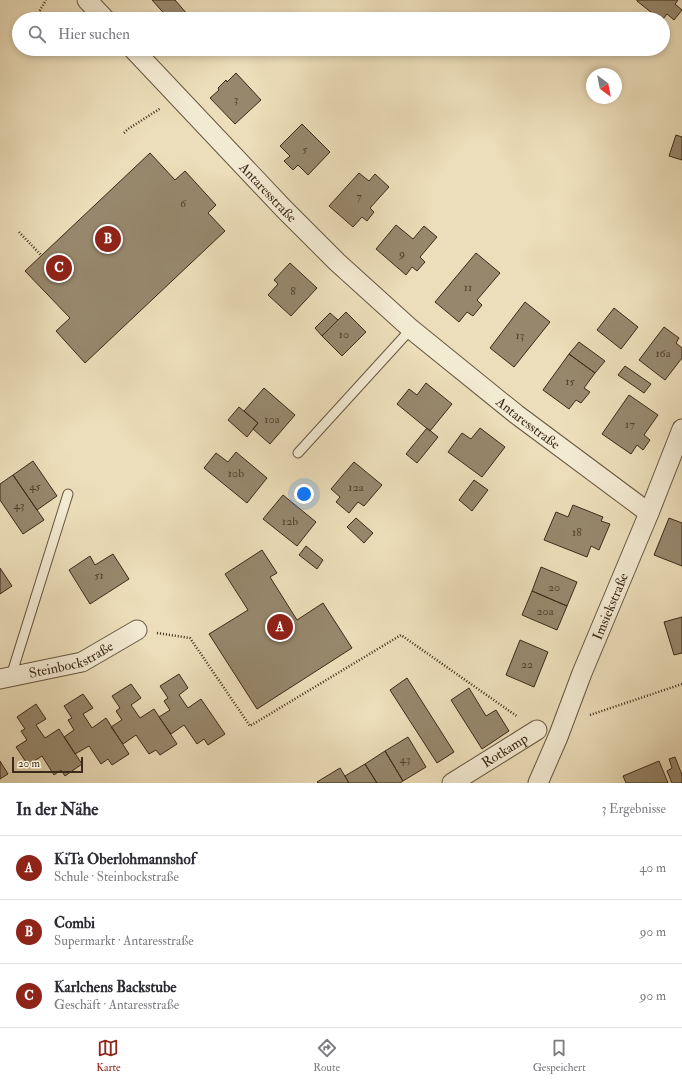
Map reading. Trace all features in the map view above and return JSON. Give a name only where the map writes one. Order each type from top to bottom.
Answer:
[{"type":"street","points":[[87,0],[98,12]]},
{"type":"street","name":"Antaresstraße","points":[[140,56],[309,234],[348,272],[411,329],[516,414],[650,513]]},
{"type":"street","name":"Imsiekstraße","points":[[538,783],[582,673],[650,513],[682,429]]},
{"type":"street","name":"Steinbockstraße","points":[[5,678],[82,662],[137,630]]},
{"type":"street","name":"Rotkamp","points":[[452,783],[537,730]]},
{"type":"lane","points":[[298,453],[411,329]]},
{"type":"lane","points":[[5,678],[68,494]]},
{"type":"path","points":[[39,12],[46,0]]},
{"type":"path","points":[[124,133],[178,97]]},
{"type":"path","points":[[19,232],[41,255]]},
{"type":"path","points":[[137,630],[190,638],[250,726],[400,635],[537,730]]},
{"type":"path","points":[[565,718],[574,720],[682,684]]},
{"type":"building","points":[[152,0],[175,0],[185,12],[163,12]]},
{"type":"building","points":[[678,0],[675,4],[682,10],[674,20],[670,17],[670,12],[651,12],[637,1]]},
{"type":"building","points":[[236,73],[261,100],[235,124],[210,98],[219,90],[218,88],[226,80],[227,82]]},
{"type":"building","points":[[302,124],[330,152],[308,175],[298,165],[293,170],[284,161],[290,156],[280,146]]},
{"type":"building","points":[[676,135],[682,137],[682,160],[669,156]]},
{"type":"building","points":[[150,153],[175,180],[185,171],[216,205],[208,213],[225,231],[85,363],[56,331],[70,318],[25,271]]},
{"type":"building","points":[[359,173],[369,181],[375,174],[389,187],[370,208],[374,212],[367,221],[362,217],[353,227],[329,206]]},
{"type":"building","points":[[396,225],[413,239],[424,226],[437,237],[420,257],[425,262],[417,271],[412,267],[406,275],[376,249]]},
{"type":"building","points":[[476,253],[500,273],[477,300],[482,305],[473,316],[467,312],[459,322],[435,302]]},
{"type":"building","points":[[290,263],[317,288],[291,316],[268,295],[278,284],[274,280]]},
{"type":"building","points":[[525,302],[550,322],[514,367],[490,348]]},
{"type":"building","points":[[614,308],[638,327],[621,349],[597,330]]},
{"type":"building","points":[[346,312],[366,332],[342,356],[322,336]]},
{"type":"building","points":[[330,313],[338,320],[322,336],[315,328]]},
{"type":"building","points":[[664,327],[679,338],[676,343],[682,348],[682,358],[665,380],[639,360]]},
{"type":"building","points":[[579,342],[605,361],[595,373],[569,354]]},
{"type":"building","points":[[569,354],[595,373],[584,388],[590,392],[581,403],[576,400],[569,409],[543,390]]},
{"type":"building","points":[[625,366],[651,384],[644,393],[618,375]]},
{"type":"building","points":[[426,383],[452,404],[430,431],[397,404],[409,389],[417,395]]},
{"type":"building","points":[[264,388],[295,415],[270,444],[253,429],[258,423],[244,411]]},
{"type":"building","points":[[629,395],[658,415],[644,435],[650,440],[643,450],[637,445],[631,454],[602,434]]},
{"type":"building","points":[[239,407],[258,423],[247,437],[228,420]]},
{"type":"building","points":[[427,428],[438,437],[417,463],[406,454]]},
{"type":"building","points":[[480,428],[505,447],[482,477],[448,452],[462,433],[471,439]]},
{"type":"building","points":[[236,452],[267,478],[247,503],[204,468],[216,453],[228,462]]},
{"type":"building","points":[[33,461],[57,496],[37,510],[13,475]]},
{"type":"building","points":[[354,462],[382,485],[364,506],[358,502],[349,513],[336,502],[340,497],[331,489]]},
{"type":"building","points":[[13,475],[44,520],[23,534],[0,500],[0,484]]},
{"type":"building","points":[[474,480],[488,490],[472,511],[459,500]]},
{"type":"building","points":[[283,495],[316,522],[297,546],[263,519]]},
{"type":"building","points":[[573,505],[603,517],[601,521],[610,524],[599,550],[591,546],[587,557],[544,540],[556,512],[568,517]]},
{"type":"building","points":[[356,518],[373,533],[364,543],[347,527]]},
{"type":"building","points":[[669,518],[682,523],[682,566],[654,555]]},
{"type":"building","points":[[306,546],[323,560],[317,569],[299,555]]},
{"type":"building","points":[[262,550],[277,573],[270,577],[297,620],[323,603],[352,648],[257,709],[209,634],[248,610],[225,574]]},
{"type":"building","points":[[113,554],[129,579],[90,604],[69,570],[90,556],[95,565]]},
{"type":"building","points":[[541,567],[577,582],[567,606],[532,591]]},
{"type":"building","points":[[0,568],[12,586],[0,594]]},
{"type":"building","points":[[532,591],[567,606],[557,630],[522,615]]},
{"type":"building","points":[[682,617],[682,653],[674,655],[664,622]]},
{"type":"building","points":[[520,640],[548,652],[534,687],[506,675]]},
{"type":"building","points":[[179,674],[188,688],[179,695],[188,708],[201,699],[225,734],[208,745],[204,739],[197,744],[184,725],[171,734],[159,717],[170,710],[164,701],[168,698],[160,686]]},
{"type":"building","points":[[407,678],[454,752],[437,763],[390,690]]},
{"type":"building","points":[[131,684],[141,698],[131,705],[140,718],[154,709],[177,744],[160,755],[156,750],[149,754],[136,735],[123,744],[111,727],[122,720],[116,711],[120,708],[112,696]]},
{"type":"building","points":[[469,688],[486,716],[496,710],[509,731],[482,749],[451,700]]},
{"type":"building","points":[[83,694],[93,708],[83,714],[92,728],[106,718],[129,754],[112,765],[108,759],[101,764],[89,746],[75,754],[64,737],[74,730],[68,720],[72,718],[64,706]]},
{"type":"building","points":[[36,704],[46,719],[36,725],[45,738],[59,729],[82,764],[65,776],[61,770],[54,775],[42,756],[28,765],[16,747],[27,740],[21,731],[25,729],[17,717]]},
{"type":"building","points":[[408,737],[426,767],[403,781],[385,751]]},
{"type":"building","points":[[385,751],[403,781],[400,783],[377,783],[365,764]]},
{"type":"building","points":[[675,757],[682,775],[682,783],[672,783],[667,771],[672,768],[669,759]]},
{"type":"building","points":[[0,761],[8,774],[0,779]]},
{"type":"building","points":[[659,761],[668,783],[626,783],[623,776]]},
{"type":"building","points":[[365,764],[377,783],[349,783],[345,776]]},
{"type":"building","points":[[340,768],[349,783],[317,782]]},
{"type":"place","name":"Combi","points":[[108,239]]},
{"type":"place","name":"Karlchens Backstube","points":[[59,268]]},
{"type":"place","name":"KiTa Oberlohmannshof","points":[[280,627]]}]
